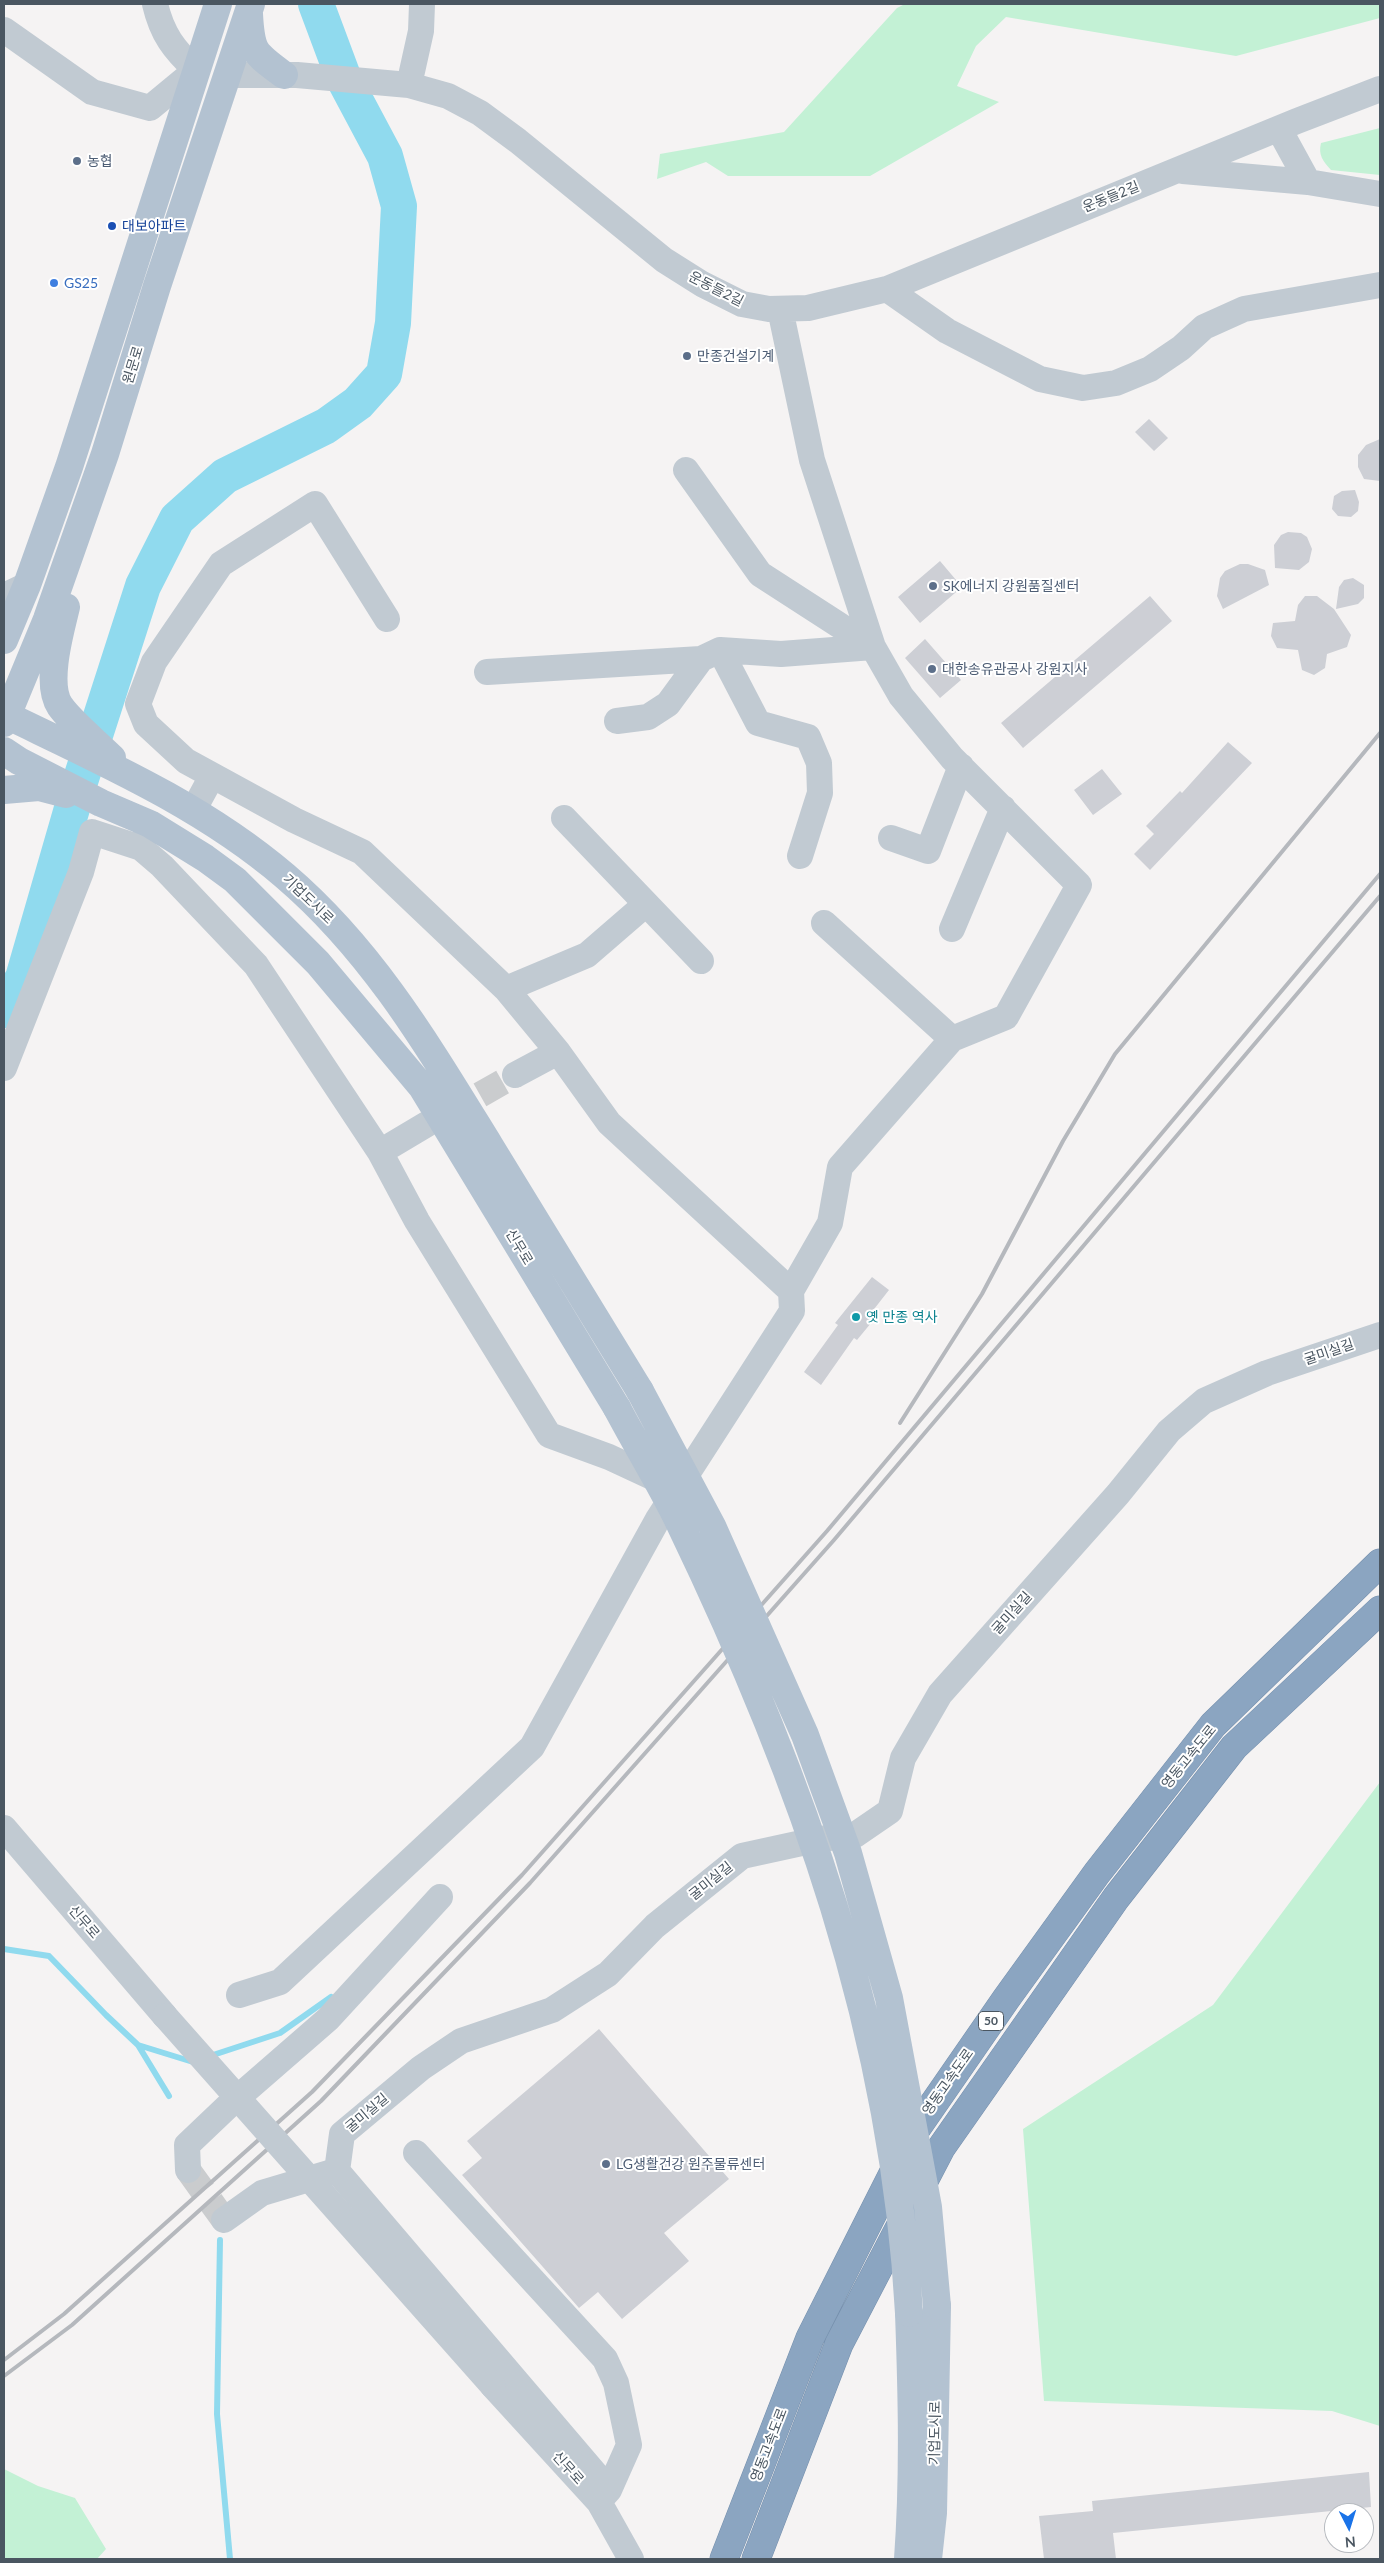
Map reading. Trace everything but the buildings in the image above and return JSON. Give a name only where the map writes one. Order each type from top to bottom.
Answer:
[{"type":"highway","name":"영동고속도로","points":[[724,2559],[810,2338],[914,2132],[1006,1998],[1097,1873],[1213,1726],[1380,1563]]},
{"type":"highway","name":"영동고속도로","points":[[756,2559],[839,2344],[941,2148],[1116,1898],[1234,1747],[1380,1610]]},
{"type":"main road","points":[[4,640],[15,591],[69,467],[218,4]]},
{"type":"main road","points":[[250,7],[250,33],[256,55],[290,75]]},
{"type":"main road","name":"원문로","points":[[11,720],[87,505],[250,7]]},
{"type":"main road","points":[[196,70],[227,75]]},
{"type":"main road","points":[[87,505],[90,520],[59,635],[53,688],[60,706],[126,771]]},
{"type":"main road","points":[[11,720],[126,771]]},
{"type":"main road","points":[[12,756],[101,803],[146,836]]},
{"type":"main road","name":"기업도시로","points":[[126,771],[235,838],[284,875],[320,908],[380,977],[404,1009],[446,1074]]},
{"type":"main road","points":[[4,790],[39,787],[101,803]]},
{"type":"main road","name":"신무로","points":[[146,836],[205,858],[235,880],[318,962],[422,1087],[617,1408],[678,1520],[784,1759],[821,1865],[866,2015],[890,2129],[906,2245],[909,2313]]},
{"type":"main road","name":"신무로","points":[[446,1074],[640,1391],[716,1535],[805,1735],[848,1853],[889,1998],[928,2207],[937,2306]]},
{"type":"main road","name":"기업도시로","points":[[928,2559],[933,2513],[937,2306]]},
{"type":"main road","name":"기업도시로","points":[[908,2559],[911,2517],[912,2415],[909,2313]]},
{"type":"street","points":[[4,30],[92,92],[150,108],[196,70],[174,50],[159,21],[155,4]]},
{"type":"street","points":[[409,85],[421,31],[422,4]]},
{"type":"street","points":[[227,75],[290,75]]},
{"type":"street","name":"운동들2길","points":[[290,75],[409,85],[448,96],[480,114],[518,141],[664,260],[702,284],[742,304],[780,309],[808,308],[887,289],[1380,89]]},
{"type":"street","points":[[1308,182],[1288,125],[1334,118],[1380,106]]},
{"type":"street","points":[[1178,170],[1308,182],[1380,194]]},
{"type":"street","points":[[887,289],[948,331],[1040,379],[1083,388],[1116,383],[1150,369],[1181,348],[1204,327],[1244,309],[1380,286]]},
{"type":"street","points":[[239,1995],[280,1982],[532,1747],[654,1527],[792,1311],[791,1291],[830,1223],[840,1167],[952,1040],[1006,1017],[1078,885],[961,766],[901,696],[873,647],[812,460],[780,309]]},
{"type":"street","points":[[686,470],[760,574],[873,647]]},
{"type":"street","points":[[387,619],[315,504],[221,564],[154,662],[138,704],[146,724],[186,761],[294,820],[362,852],[506,989],[558,1052],[609,1123],[791,1291]]},
{"type":"street","points":[[487,672],[710,654],[781,654],[873,647]]},
{"type":"street","points":[[617,721],[648,717],[668,704],[710,654]]},
{"type":"street","points":[[710,654],[758,723],[808,736],[819,763],[820,793],[800,856]]},
{"type":"street","points":[[891,838],[928,851],[961,766]]},
{"type":"street","points":[[193,811],[212,776]]},
{"type":"street","points":[[952,929],[1003,808]]},
{"type":"street","points":[[564,818],[701,961]]},
{"type":"street","points":[[4,1068],[81,872],[92,832],[146,836],[162,866],[256,965],[380,1152],[417,1221],[549,1435],[609,1457],[678,1489]]},
{"type":"street","points":[[506,989],[587,955],[646,904]]},
{"type":"street","points":[[824,923],[952,1040]]},
{"type":"street","points":[[515,1075],[558,1052]]},
{"type":"street","points":[[380,1152],[427,1124]]},
{"type":"street","name":"굴미실길","points":[[337,2171],[342,2134],[421,2068],[461,2041],[552,2010],[608,1974],[655,1926],[742,1856],[820,1839],[855,1835],[890,1811],[903,1758],[940,1694],[1118,1494],[1169,1431],[1204,1401],[1267,1373],[1380,1335]]},
{"type":"street","name":"신무로","points":[[4,1828],[165,2016],[493,2386],[604,2496],[623,2558]]},
{"type":"street","points":[[188,2170],[187,2145],[228,2106],[328,2018],[440,1897]]},
{"type":"street","points":[[224,2220],[262,2194],[337,2171],[604,2496],[629,2445],[616,2382],[605,2359],[416,2153]]},
{"type":"green space","points":[[905,4],[1380,4],[1380,18],[1236,56],[1006,17],[976,46],[957,86],[999,102],[870,176],[728,176],[706,162],[657,179],[660,154],[784,132],[897,8]]},
{"type":"green space","points":[[1380,128],[1380,175],[1331,170],[1322,158],[1320,151],[1321,143]]},
{"type":"green space","points":[[1380,1782],[1380,2426],[1332,2411],[1044,2401],[1023,2129],[1213,2005]]},
{"type":"green space","points":[[4,2469],[38,2486],[75,2498],[106,2549],[97,2559],[4,2559]]},
{"type":"waterway","points":[[4,1010],[23,978],[77,791],[143,586],[177,519],[225,476],[326,426],[358,403],[384,374],[393,323],[399,206],[385,156],[344,79],[316,4]]},
{"type":"waterway","points":[[4,1949],[49,1956],[138,2045],[193,2062]]},
{"type":"waterway","points":[[210,2056],[280,2033],[331,1997]]},
{"type":"waterway","points":[[138,2045],[169,2096]]},
{"type":"waterway","points":[[220,2240],[217,2414],[230,2559]]},
{"type":"tunnel","points":[[446,1114],[515,1075]]},
{"type":"tunnel","points":[[188,2170],[224,2220]]},
{"type":"railway","points":[[900,1423],[982,1294],[1063,1141],[1115,1054],[1380,733]]},
{"type":"railway","points":[[4,2360],[64,2314],[312,2092],[522,1875],[827,1531],[1380,874]]},
{"type":"railway","points":[[4,2376],[72,2325],[321,2101],[530,1883],[834,1540],[1380,896]]},
{"type":"place","name":"농협","points":[[77,161]]},
{"type":"place","name":"대보아파트","points":[[112,226]]},
{"type":"place","name":"GS25","points":[[54,283]]},
{"type":"place","name":"만종건설기계","points":[[687,356]]},
{"type":"place","name":"SK에너지 강원품질센터","points":[[933,586]]},
{"type":"place","name":"대한송유관공사 강원지사","points":[[932,669]]},
{"type":"place","name":"옛 만종 역사","points":[[856,1317]]},
{"type":"place","name":"LG생활건강 원주물류센터","points":[[606,2164]]}]
